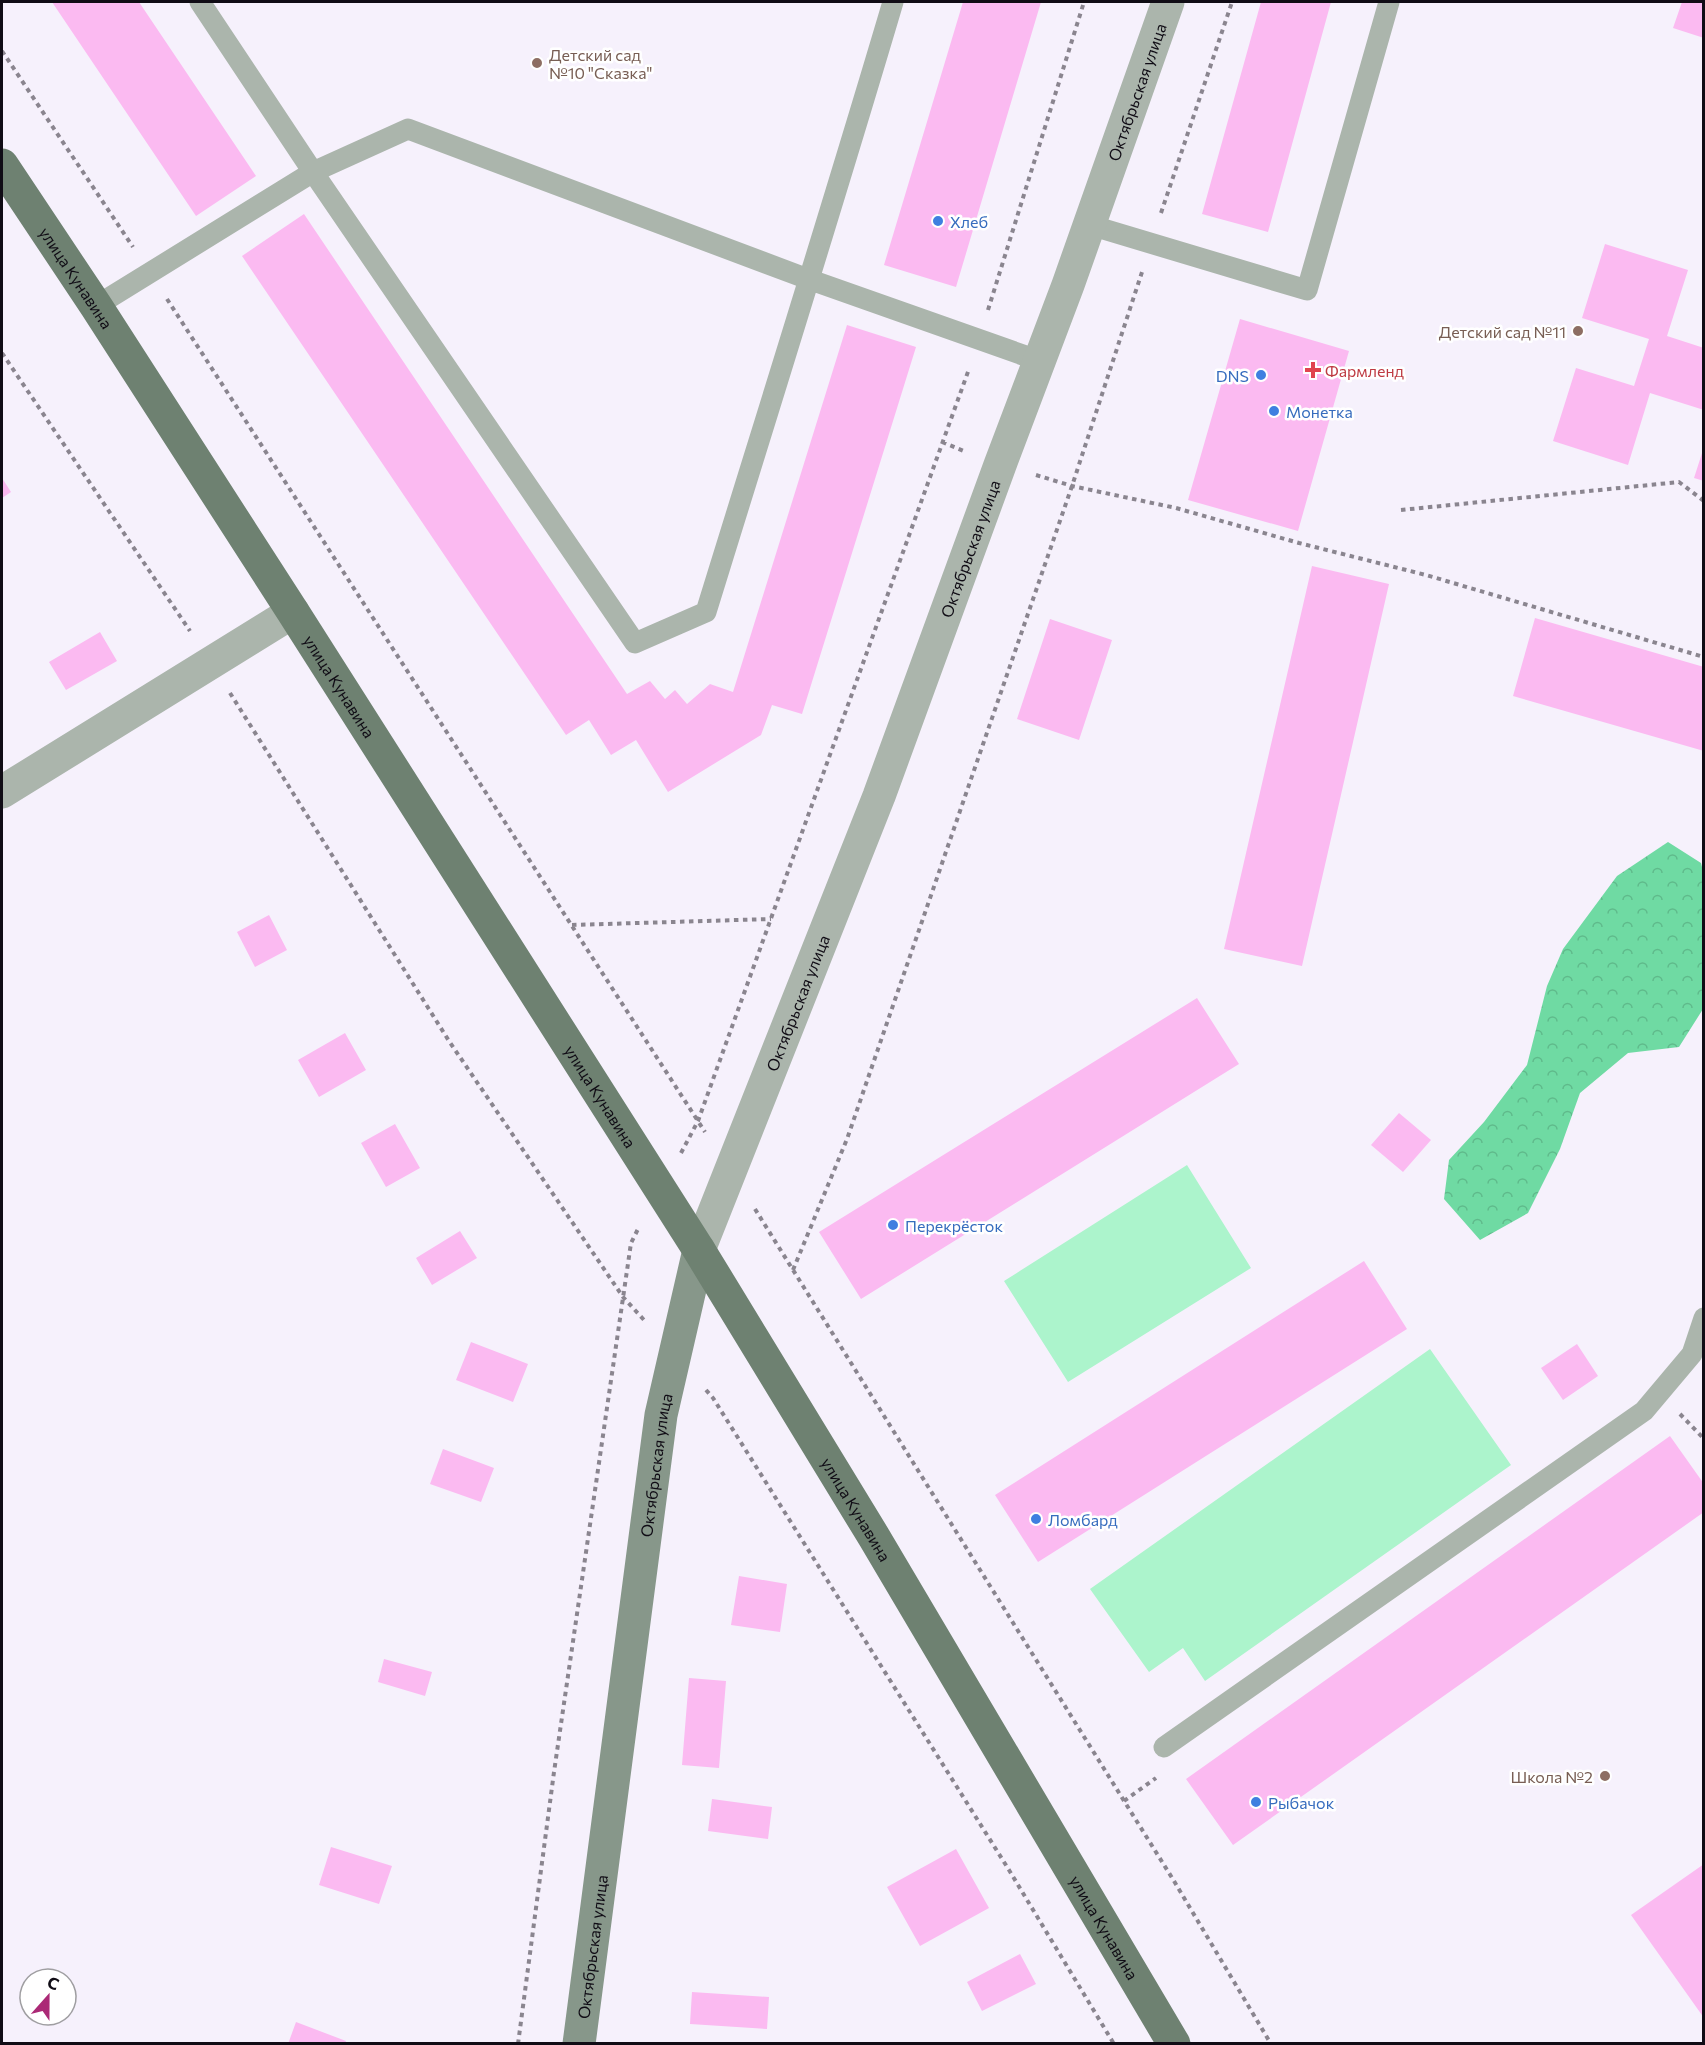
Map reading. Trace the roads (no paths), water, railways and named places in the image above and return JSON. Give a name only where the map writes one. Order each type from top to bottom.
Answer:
[{"type":"main road","name":"улица Кунавина","points":[[2,165],[96,306],[293,612],[699,1250],[874,1537],[1174,2043]]},
{"type":"main road","name":"Октябрьская улица","points":[[579,2043],[661,1414],[699,1250]]},
{"type":"street","name":"Октябрьская улица","points":[[699,1250],[879,796],[1090,225],[1168,2]]},
{"type":"street","points":[[2,792],[293,612]]},
{"type":"lane","points":[[200,2],[635,643],[706,612],[829,217],[893,2]]},
{"type":"lane","points":[[1090,225],[1307,290],[1389,2]]},
{"type":"lane","points":[[96,306],[313,171],[408,129],[808,279],[1040,361]]},
{"type":"lane","points":[[1164,1747],[1644,1412],[1692,1354],[1704,1318]]},
{"type":"place","name":"Детский сад №10 \"Сказка\"","points":[[537,63]]},
{"type":"place","name":"Хлеб","points":[[938,221]]},
{"type":"place","name":"Детский сад №11","points":[[1578,331]]},
{"type":"place","name":"Фармленд","points":[[1313,370]]},
{"type":"place","name":"DNS","points":[[1261,375]]},
{"type":"place","name":"Монетка","points":[[1274,411]]},
{"type":"place","name":"Перекрёсток","points":[[893,1225]]},
{"type":"place","name":"Ломбард","points":[[1036,1519]]},
{"type":"place","name":"Школа №2","points":[[1605,1776]]},
{"type":"place","name":"Рыбачок","points":[[1256,1802]]}]
